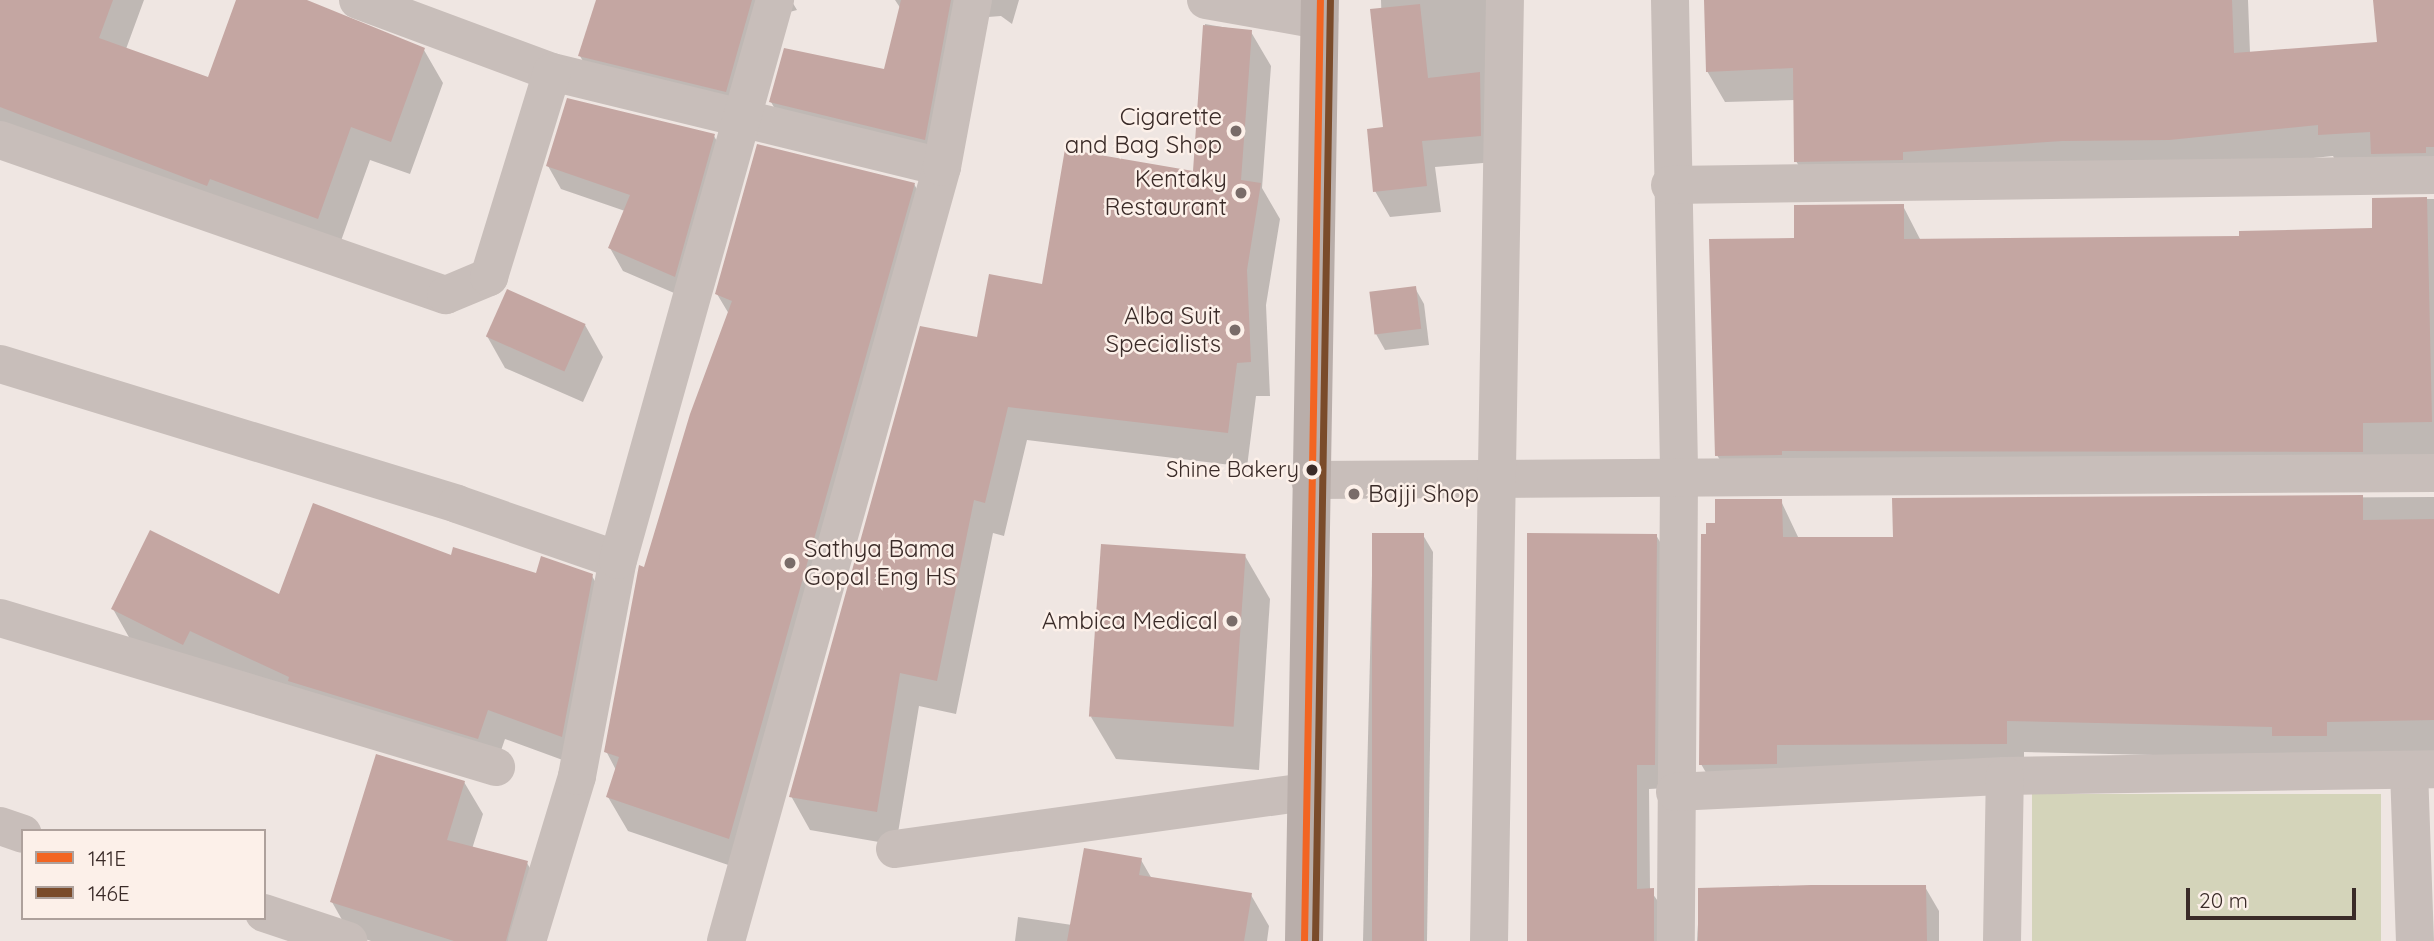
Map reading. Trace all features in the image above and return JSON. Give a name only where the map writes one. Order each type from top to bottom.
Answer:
[{"type":"street","points":[[358,0],[552,72],[942,167]]},
{"type":"street","points":[[527,941],[577,776],[618,560],[739,116],[775,0]]},
{"type":"street","points":[[726,941],[942,167],[973,0]]},
{"type":"street","points":[[1206,0],[1320,10],[1304,941]]},
{"type":"street","points":[[1489,941],[1505,0]]},
{"type":"street","points":[[1670,0],[1670,185],[1679,480],[1676,941]]},
{"type":"street","points":[[0,139],[446,295],[489,277],[552,72]]},
{"type":"street","points":[[1670,185],[2434,175]]},
{"type":"street","points":[[0,364],[457,504],[618,560]]},
{"type":"street","points":[[1310,480],[1679,480],[2434,472]]},
{"type":"street","points":[[0,618],[496,766]]},
{"type":"street","points":[[1675,792],[2005,776],[2422,769],[2415,941]]},
{"type":"street","points":[[2001,941],[2005,776]]},
{"type":"street","points":[[895,849],[1306,792]]},
{"type":"street","points":[[0,826],[21,833]]},
{"type":"street","points":[[266,914],[348,941]]},
{"type":"green space","points":[[2032,794],[2381,794],[2381,941],[2032,941]]},
{"type":"building","points":[[0,0],[113,0],[99,38],[208,77],[236,0],[307,0],[425,48],[391,142],[351,127],[318,219],[210,179],[207,186],[0,107]]},
{"type":"building","points":[[596,0],[752,0],[726,92],[578,56]]},
{"type":"building","points":[[901,0],[951,0],[925,140],[769,102],[784,48],[884,69]]},
{"type":"building","points":[[1704,0],[2232,0],[2234,53],[2377,42],[2373,0],[2434,0],[2434,147],[2426,147],[2426,153],[2371,154],[2370,132],[2318,135],[2318,125],[2169,140],[2062,141],[1903,152],[1903,160],[1794,162],[1793,68],[1706,72]]},
{"type":"building","points":[[1420,4],[1428,78],[1480,72],[1481,136],[1422,141],[1427,186],[1373,192],[1367,129],[1383,127],[1370,9]]},
{"type":"building","points":[[1203,25],[1252,30],[1241,180],[1261,183],[1247,270],[1251,362],[1237,363],[1228,433],[1008,407],[985,503],[974,500],[937,681],[900,673],[877,812],[789,797],[920,326],[977,337],[989,274],[1042,284],[1065,149],[1193,171]]},
{"type":"building","points":[[567,98],[715,134],[675,277],[608,248],[630,195],[546,166]]},
{"type":"building","points":[[757,144],[915,183],[729,839],[606,797],[619,757],[604,752],[639,565],[644,567],[690,414],[732,301],[715,294]]},
{"type":"building","points":[[2427,197],[2432,422],[2363,423],[2363,452],[1782,451],[1782,455],[1715,456],[1709,239],[1794,238],[1794,205],[1904,204],[1904,239],[2239,236],[2239,231],[2372,228],[2372,198]]},
{"type":"building","points":[[1416,286],[1421,329],[1375,334],[1369,292]]},
{"type":"building","points":[[507,289],[586,324],[564,371],[486,337]]},
{"type":"building","points":[[2363,495],[2363,520],[2434,519],[2434,720],[2327,722],[2327,736],[2272,736],[2272,727],[2007,721],[2007,744],[1777,745],[1777,764],[1699,765],[1701,534],[1706,534],[1706,523],[1715,523],[1715,499],[1782,499],[1783,537],[1893,537],[1892,498]]},
{"type":"building","points":[[313,503],[451,555],[453,547],[536,573],[541,556],[593,574],[562,737],[488,710],[478,739],[288,681],[289,677],[190,631],[183,645],[111,609],[150,530],[279,594]]},
{"type":"building","points":[[1372,533],[1424,533],[1424,941],[1372,941]]},
{"type":"building","points":[[1527,533],[1657,534],[1655,765],[1637,765],[1637,889],[1654,888],[1654,941],[1527,941]]},
{"type":"building","points":[[1101,544],[1246,554],[1234,727],[1089,717]]},
{"type":"building","points":[[376,754],[465,781],[447,840],[528,861],[506,941],[454,941],[330,902]]},
{"type":"building","points":[[1084,848],[1142,858],[1139,875],[1252,893],[1244,941],[1067,941]]},
{"type":"building","points":[[1926,885],[1927,941],[1698,941],[1698,888]]},
{"type":"transit line","name":"141E","points":[[1304,941],[1320,0]]},
{"type":"transit line","name":"146E","points":[[1315,941],[1330,0]]},
{"type":"place","name":"Cigarette and Bag Shop","points":[[1236,131]]},
{"type":"place","name":"Kentaky Restaurant","points":[[1241,193]]},
{"type":"place","name":"Alba Suit Specialists","points":[[1235,330]]},
{"type":"place","name":"Shine Bakery","points":[[1312,470]]},
{"type":"place","name":"Bajji Shop","points":[[1354,494]]},
{"type":"place","name":"Sathya Bama Gopal Eng HS","points":[[790,563]]},
{"type":"place","name":"Ambica Medical","points":[[1232,621]]}]
